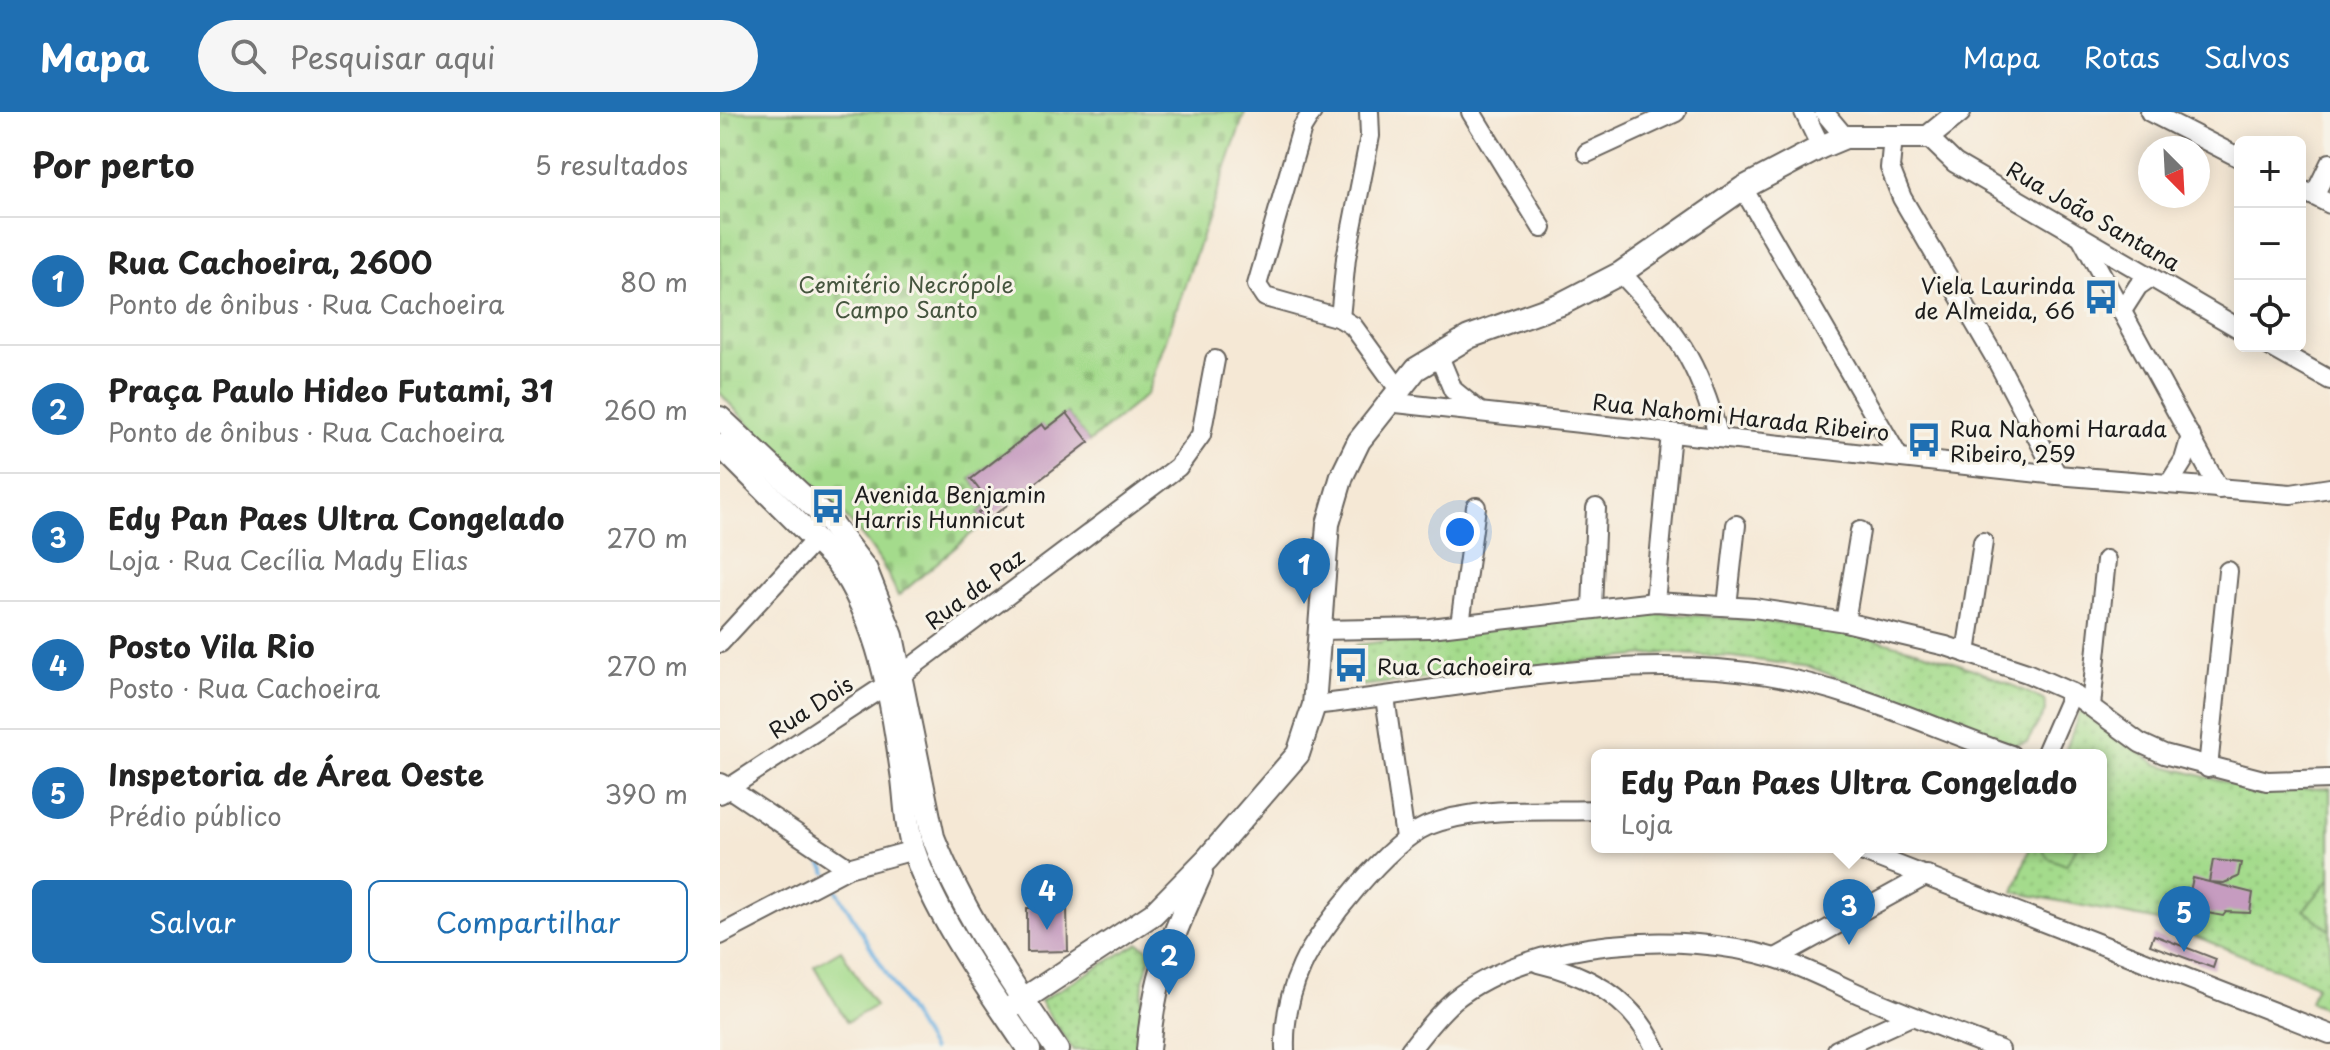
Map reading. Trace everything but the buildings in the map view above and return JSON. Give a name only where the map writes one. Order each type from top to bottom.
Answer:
[{"type":"main road","points":[[1007,1011],[1153,914],[1207,859],[1298,754],[1314,705],[1328,524],[1342,476],[1359,441],[1393,395],[1438,354],[1469,337],[1561,304],[1621,273],[1743,188],[1821,147],[1845,137],[1928,137],[1959,112]]},
{"type":"main road","points":[[720,418],[827,519],[859,558],[880,602],[914,850],[942,911],[1029,1050]]},
{"type":"main road","points":[[720,445],[815,540],[851,582],[893,680],[933,837],[1007,1011],[1057,1050]]},
{"type":"main road","points":[[1148,1050],[1153,998],[1162,960],[1207,859]]},
{"type":"main road","points":[[1126,933],[1153,931],[1162,960]]},
{"type":"street","points":[[1312,112],[1302,128],[1257,285],[1265,297],[1274,301],[1340,318],[1353,326],[1393,395]]},
{"type":"street","points":[[1340,318],[1346,258],[1370,136],[1369,112]]},
{"type":"street","points":[[1471,112],[1542,228]]},
{"type":"street","points":[[1587,153],[1676,112]]},
{"type":"street","points":[[1804,112],[1821,147]]},
{"type":"street","points":[[1824,112],[1845,137]]},
{"type":"street","points":[[2150,112],[2234,155]]},
{"type":"street","points":[[2186,130],[2196,112]]},
{"type":"street","points":[[1893,137],[1890,168],[1902,198],[1997,361],[2057,475]]},
{"type":"street","name":"Rua João Santana","points":[[1928,137],[1955,163],[2234,325]]},
{"type":"street","points":[[2315,196],[2330,163]]},
{"type":"street","points":[[1743,188],[1898,456]]},
{"type":"street","points":[[2079,234],[2219,489]]},
{"type":"street","points":[[1621,273],[1672,327],[1692,361],[1719,438]]},
{"type":"street","points":[[2122,311],[2138,286],[2151,277]]},
{"type":"street","points":[[2280,352],[2330,380]]},
{"type":"street","points":[[1438,354],[1453,390],[1482,413]]},
{"type":"street","name":"Rua da Paz","points":[[893,680],[1178,467],[1201,435],[1215,360]]},
{"type":"street","name":"Rua Nahomi Harada Ribeiro","points":[[1393,395],[1482,413],[2057,475],[2291,494],[2330,488]]},
{"type":"street","points":[[1655,602],[1671,433]]},
{"type":"street","points":[[2169,484],[2184,460],[2191,436]]},
{"type":"street","points":[[1460,624],[1476,507]]},
{"type":"street","points":[[1592,608],[1596,508]]},
{"type":"street","points":[[1727,606],[1736,525]]},
{"type":"street","points":[[1845,622],[1860,531]]},
{"type":"street","points":[[722,637],[815,540]]},
{"type":"street","points":[[1966,653],[1983,542]]},
{"type":"street","points":[[2091,706],[2106,560]]},
{"type":"street","points":[[2208,768],[2228,571]]},
{"type":"street","points":[[1319,630],[1460,624],[1655,602],[1727,606],[1845,622],[1966,653],[2027,673],[2072,693],[2140,743],[2208,768],[2267,781],[2330,779]]},
{"type":"street","points":[[1314,705],[1591,670],[1732,670],[1817,685],[1878,703],[1996,749]]},
{"type":"street","name":"Rua Dois","points":[[723,788],[893,680]]},
{"type":"street","points":[[2048,749],[2072,693]]},
{"type":"street","points":[[1385,697],[1405,838]]},
{"type":"street","points":[[723,788],[848,868]]},
{"type":"street","points":[[1285,1050],[1284,1030],[1291,998],[1302,966],[1318,937],[1384,857],[1405,838],[1426,826],[1479,814],[1591,810]]},
{"type":"street","points":[[720,935],[848,868],[914,850]]},
{"type":"street","points":[[1867,853],[2330,1034]]},
{"type":"street","points":[[1776,958],[1927,875]]},
{"type":"street","points":[[1410,1050],[1454,1001],[1487,979],[1532,962],[1607,946],[1663,942],[1719,946],[1776,958],[2000,1050]]},
{"type":"street","points":[[1532,962],[1559,968],[1610,991],[1630,1008],[1656,1050]]},
{"type":"street","points":[[1837,1050],[1911,1016]]},
{"type":"green space","name":"Cemitério Necrópole Campo Santo","points":[[720,112],[1245,112],[1147,394],[1089,442],[1067,413],[1046,429],[1041,425],[971,479],[990,504],[978,513],[985,522],[898,596],[864,538],[818,488],[720,393],[720,183],[723,179]]},
{"type":"green space","points":[[1605,611],[1721,617],[1830,630],[1884,641],[1991,676],[2045,701],[2046,710],[2027,742],[2013,745],[1810,667],[1733,657],[1665,653],[1359,686],[1356,645]]},
{"type":"green space","points":[[2080,711],[2157,764],[2260,791],[2330,788],[2330,1010],[2310,1002],[2316,985],[2158,921],[2014,892],[2028,853],[2107,853],[2107,749],[2066,749]]},
{"type":"green space","points":[[2045,853],[2073,853],[2066,865],[2048,858]]},
{"type":"green space","points":[[2330,879],[2330,930],[2304,910]]},
{"type":"green space","points":[[1139,943],[1148,949],[1150,958],[1143,981],[1139,1050],[1073,1050],[1040,1001]]},
{"type":"green space","points":[[841,950],[875,1006],[847,1022],[814,966]]},
{"type":"waterway","points":[[817,856],[827,873]]},
{"type":"waterway","points":[[833,884],[932,1050]]},
{"type":"place","name":"Viela Laurinda de Almeida, 66","points":[[2101,297]]},
{"type":"place","name":"Rua Nahomi Harada Ribeiro, 259","points":[[1924,440]]},
{"type":"place","name":"Avenida Benjamin Harris Hunnicut","points":[[828,506]]},
{"type":"place","name":"Rua Cachoeira, 2600","points":[[1304,604]]},
{"type":"place","name":"Rua Cachoeira","points":[[1351,665]]},
{"type":"place","name":"Posto Vila Rio","points":[[1047,930]]},
{"type":"place","name":"Edy Pan Paes Ultra Congelado","points":[[1849,945]]},
{"type":"place","name":"Inspetoria de Área Oeste","points":[[2184,952]]},
{"type":"place","name":"Praça Paulo Hideo Futami, 31","points":[[1169,995]]}]
